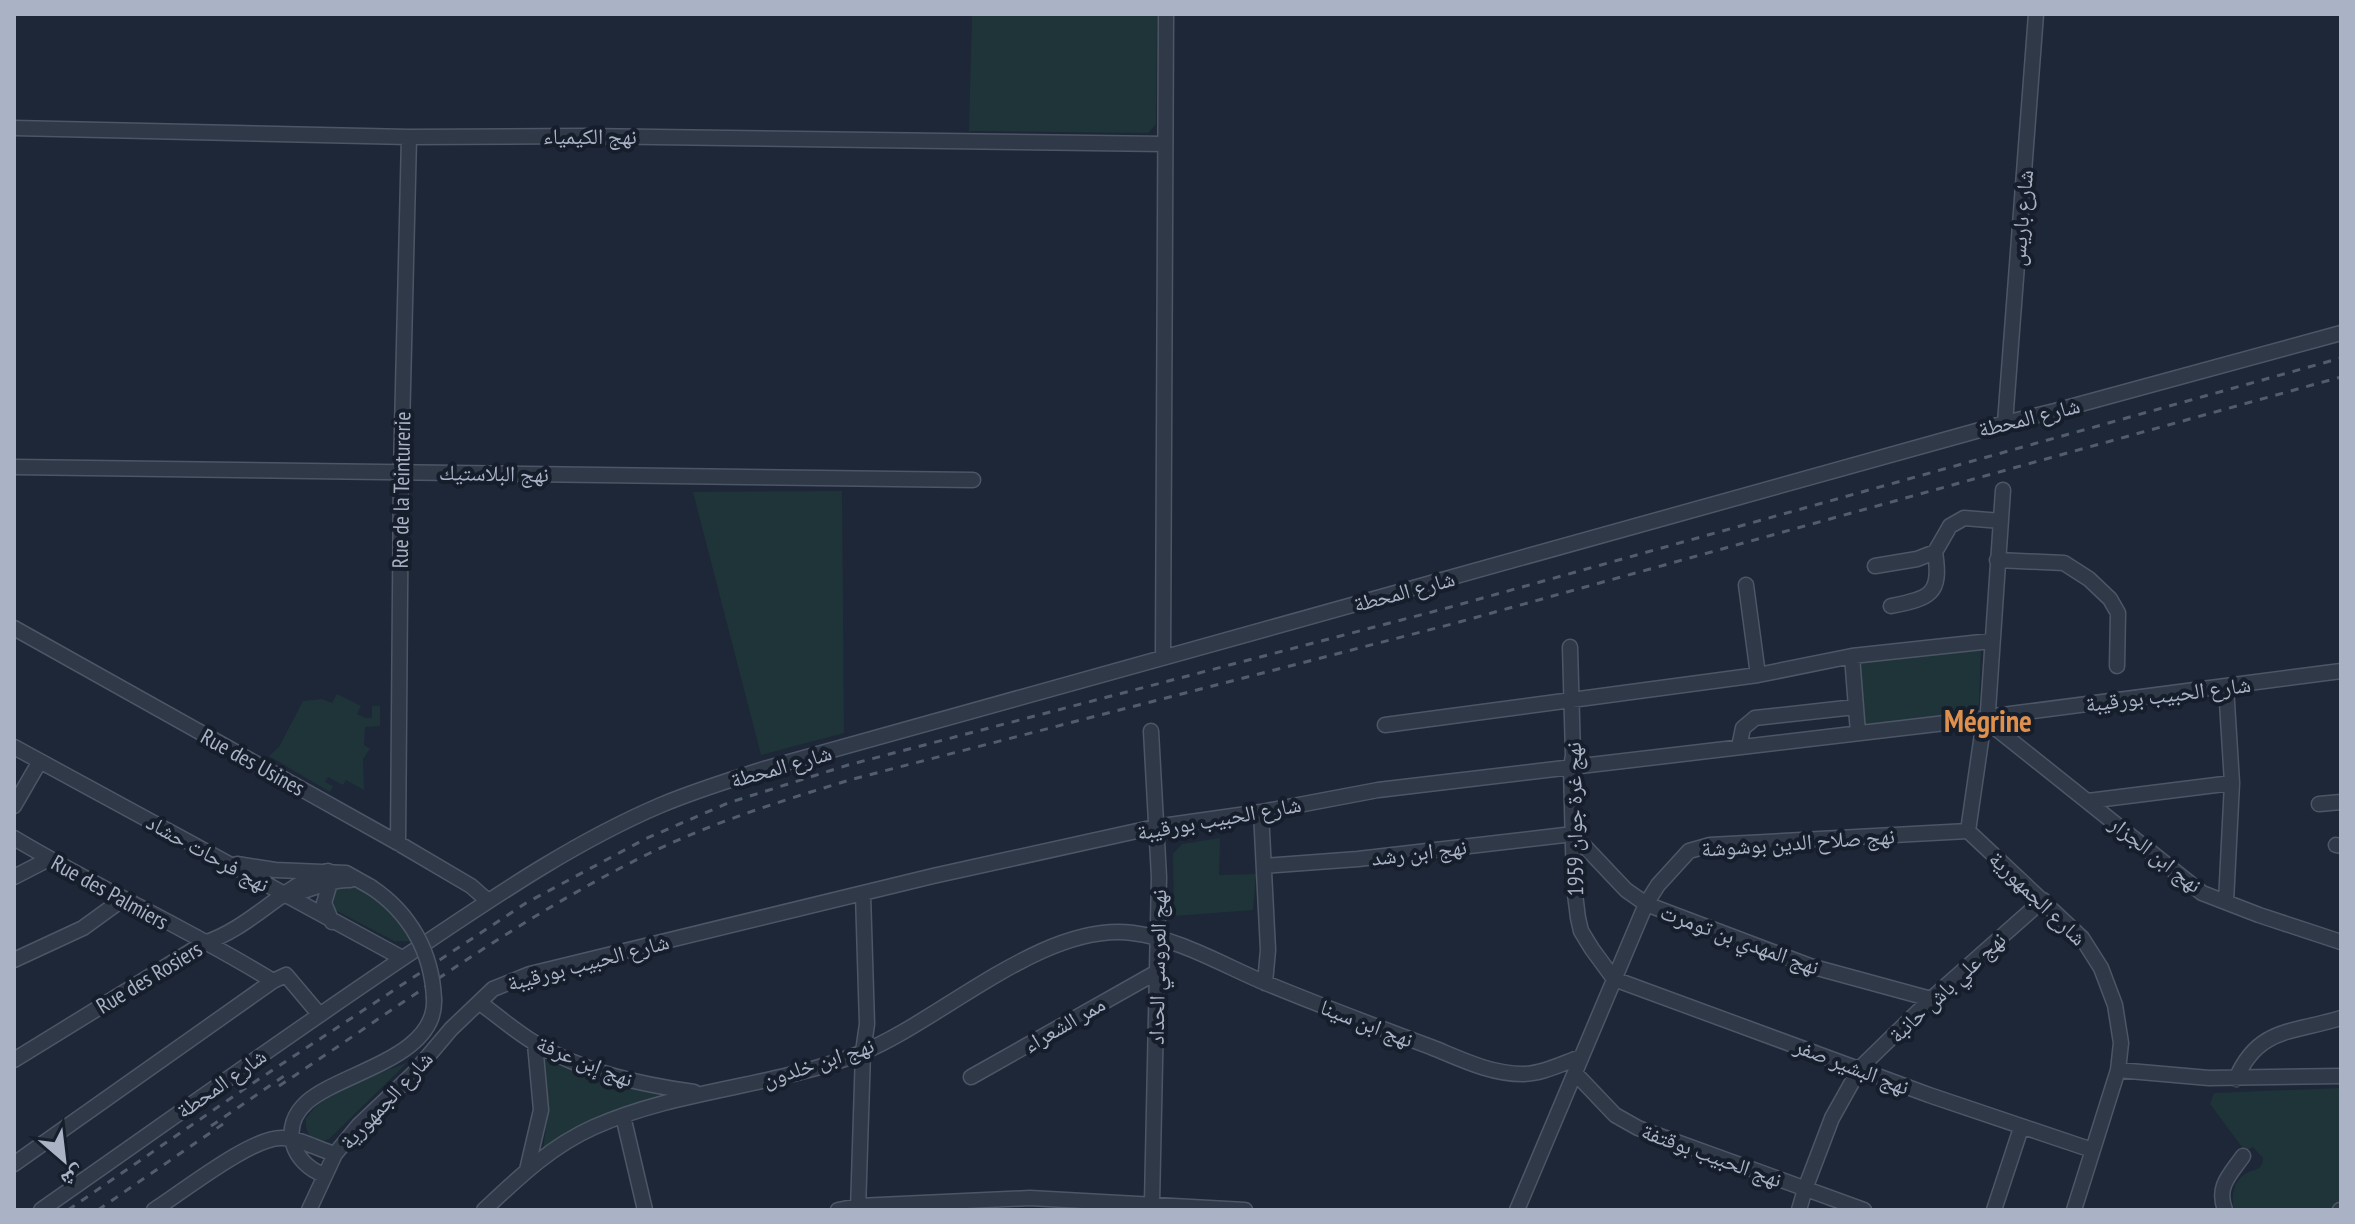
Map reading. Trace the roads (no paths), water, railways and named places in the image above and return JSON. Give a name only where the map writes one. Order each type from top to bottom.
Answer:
[{"type":"street","points":[[1163,658],[1166,14]]},
{"type":"street","name":"شارع باريس","points":[[2005,423],[2036,14]]},
{"type":"street","name":"نهج الكيمياء","points":[[14,128],[409,137],[584,136],[1165,144]]},
{"type":"street","name":"Rue de la Teinturerie","points":[[398,843],[401,471],[409,137]]},
{"type":"street","name":"شارع المحطة","points":[[41,1210],[319,1014],[488,901],[600,835],[691,793],[764,769],[2005,423],[2341,333]]},
{"type":"street","name":"نهج البلاستيك","points":[[14,467],[973,480]]},
{"type":"street","points":[[1968,831],[1988,720],[2003,490]]},
{"type":"street","points":[[1891,606],[1920,600],[1932,593],[1938,582],[1935,552],[1950,526],[1964,518],[2001,521]]},
{"type":"street","points":[[1875,566],[1917,559],[1935,552]]},
{"type":"street","points":[[1997,560],[2064,563],[2089,579],[2110,599],[2118,613],[2117,666]]},
{"type":"street","points":[[1746,585],[1758,675]]},
{"type":"street","name":"Rue des Usines","points":[[14,628],[398,843],[471,886],[488,901]]},
{"type":"street","points":[[1385,725],[1758,675],[1852,656],[1991,641]]},
{"type":"street","name":"نهج غرة جوان 1959","points":[[1570,647],[1574,886],[1581,931],[1614,979]]},
{"type":"street","points":[[1852,656],[1858,733]]},
{"type":"street","name":"شارع الحبيب بورقيبة","points":[[480,1003],[493,989],[530,974],[1155,827],[1261,812],[1378,790],[1988,720],[2341,671]]},
{"type":"street","points":[[2226,686],[2232,783],[2226,902]]},
{"type":"street","points":[[1739,747],[1743,728],[1755,718],[1855,707]]},
{"type":"street","name":"نهج ابن الجزار","points":[[1988,720],[2202,893],[2341,942]]},
{"type":"street","name":"نهج العروسي الحداد","points":[[1151,731],[1159,877],[1158,1206]]},
{"type":"street","name":"نهج فرحات حشاد","points":[[14,747],[402,958]]},
{"type":"street","points":[[14,806],[40,761]]},
{"type":"street","points":[[2088,801],[2232,783]]},
{"type":"street","points":[[2319,804],[2341,802]]},
{"type":"street","points":[[1261,812],[1268,950],[1265,983]]},
{"type":"street","name":"شارع الجمهورية","points":[[1968,831],[2082,938],[2101,968],[2115,1005],[2121,1054],[2118,1070],[2074,1210]]},
{"type":"street","name":"نهج صلاح الدين بوشوشة","points":[[1517,1210],[1646,904],[1658,885],[1689,851],[1710,845],[1968,831]]},
{"type":"street","name":"نهج ابن رشد","points":[[1264,866],[1358,859],[1573,834]]},
{"type":"street","name":"نهج المهدي بن تومرت","points":[[1573,834],[1626,890],[1646,904],[1810,966],[1931,999]]},
{"type":"street","name":"Rue des Palmiers","points":[[14,838],[273,981]]},
{"type":"street","points":[[14,877],[49,859]]},
{"type":"street","points":[[221,861],[365,884],[401,912],[425,951],[433,983],[434,1005],[425,1027],[413,1042],[396,1055],[305,1103],[294,1124],[291,1139],[302,1163],[324,1175]]},
{"type":"street","name":"Rue des Rosiers","points":[[14,1060],[204,943],[221,937],[312,876],[329,877]]},
{"type":"street","points":[[329,877],[324,903],[332,922]]},
{"type":"street","points":[[858,1208],[863,1052],[867,1024],[863,894]]},
{"type":"street","points":[[14,960],[83,928],[123,899]]},
{"type":"street","name":"نهج علي باش حانبة","points":[[1799,1210],[1832,1118],[1860,1068],[1931,999],[2043,900]]},
{"type":"street","name":"نهج ابن خلدون","points":[[484,1210],[527,1170],[567,1140],[623,1116],[702,1093],[768,1080],[863,1052],[1036,954],[1073,939],[1100,933],[1131,932],[1159,938]]},
{"type":"street","name":"نهج ابن سينا","points":[[1159,938],[1481,1068],[1527,1074],[1581,1057]]},
{"type":"street","name":"ممر الشعراء","points":[[971,1077],[1157,972]]},
{"type":"street","points":[[14,1164],[283,975],[319,1014]]},
{"type":"street","name":"نهج البشير صفر","points":[[1614,979],[2021,1128],[2092,1150]]},
{"type":"street","name":"شارع الجمهورية","points":[[309,1210],[335,1154],[359,1125],[413,1074],[451,1029],[480,1003]]},
{"type":"street","name":"نهج إبن عرفة","points":[[480,1003],[535,1044],[621,1079],[702,1093]]},
{"type":"street","points":[[2236,1079],[2244,1060],[2257,1045],[2271,1037],[2341,1018]]},
{"type":"street","points":[[527,1170],[541,1110],[535,1044]]},
{"type":"street","points":[[2118,1070],[2236,1079],[2341,1076]]},
{"type":"street","name":"نهج الحبيب بوقتفة","points":[[1576,1074],[1625,1122],[1864,1210]]},
{"type":"street","points":[[322,1093],[308,1107],[303,1128],[311,1143],[335,1154]]},
{"type":"street","points":[[623,1116],[645,1210]]},
{"type":"street","points":[[1994,1210],[2021,1128]]},
{"type":"street","points":[[154,1210],[256,1143],[279,1137],[311,1143]]},
{"type":"street","points":[[2225,1210],[2221,1197],[2224,1185],[2243,1156]]},
{"type":"street","points":[[838,1210],[1030,1198],[1245,1210]]},
{"type":"railway","points":[[68,1210],[250,1085],[526,903],[645,839],[728,803],[848,765],[1447,608],[2341,358]]},
{"type":"railway","points":[[279,1086],[460,964],[553,906],[648,854],[749,812],[853,779],[1452,624],[2341,377]]},
{"type":"railway","points":[[211,1126],[287,1074]]},
{"type":"railway","points":[[98,1210],[223,1124]]},
{"type":"district","name":"Mégrine","points":[[1988,720]]}]
